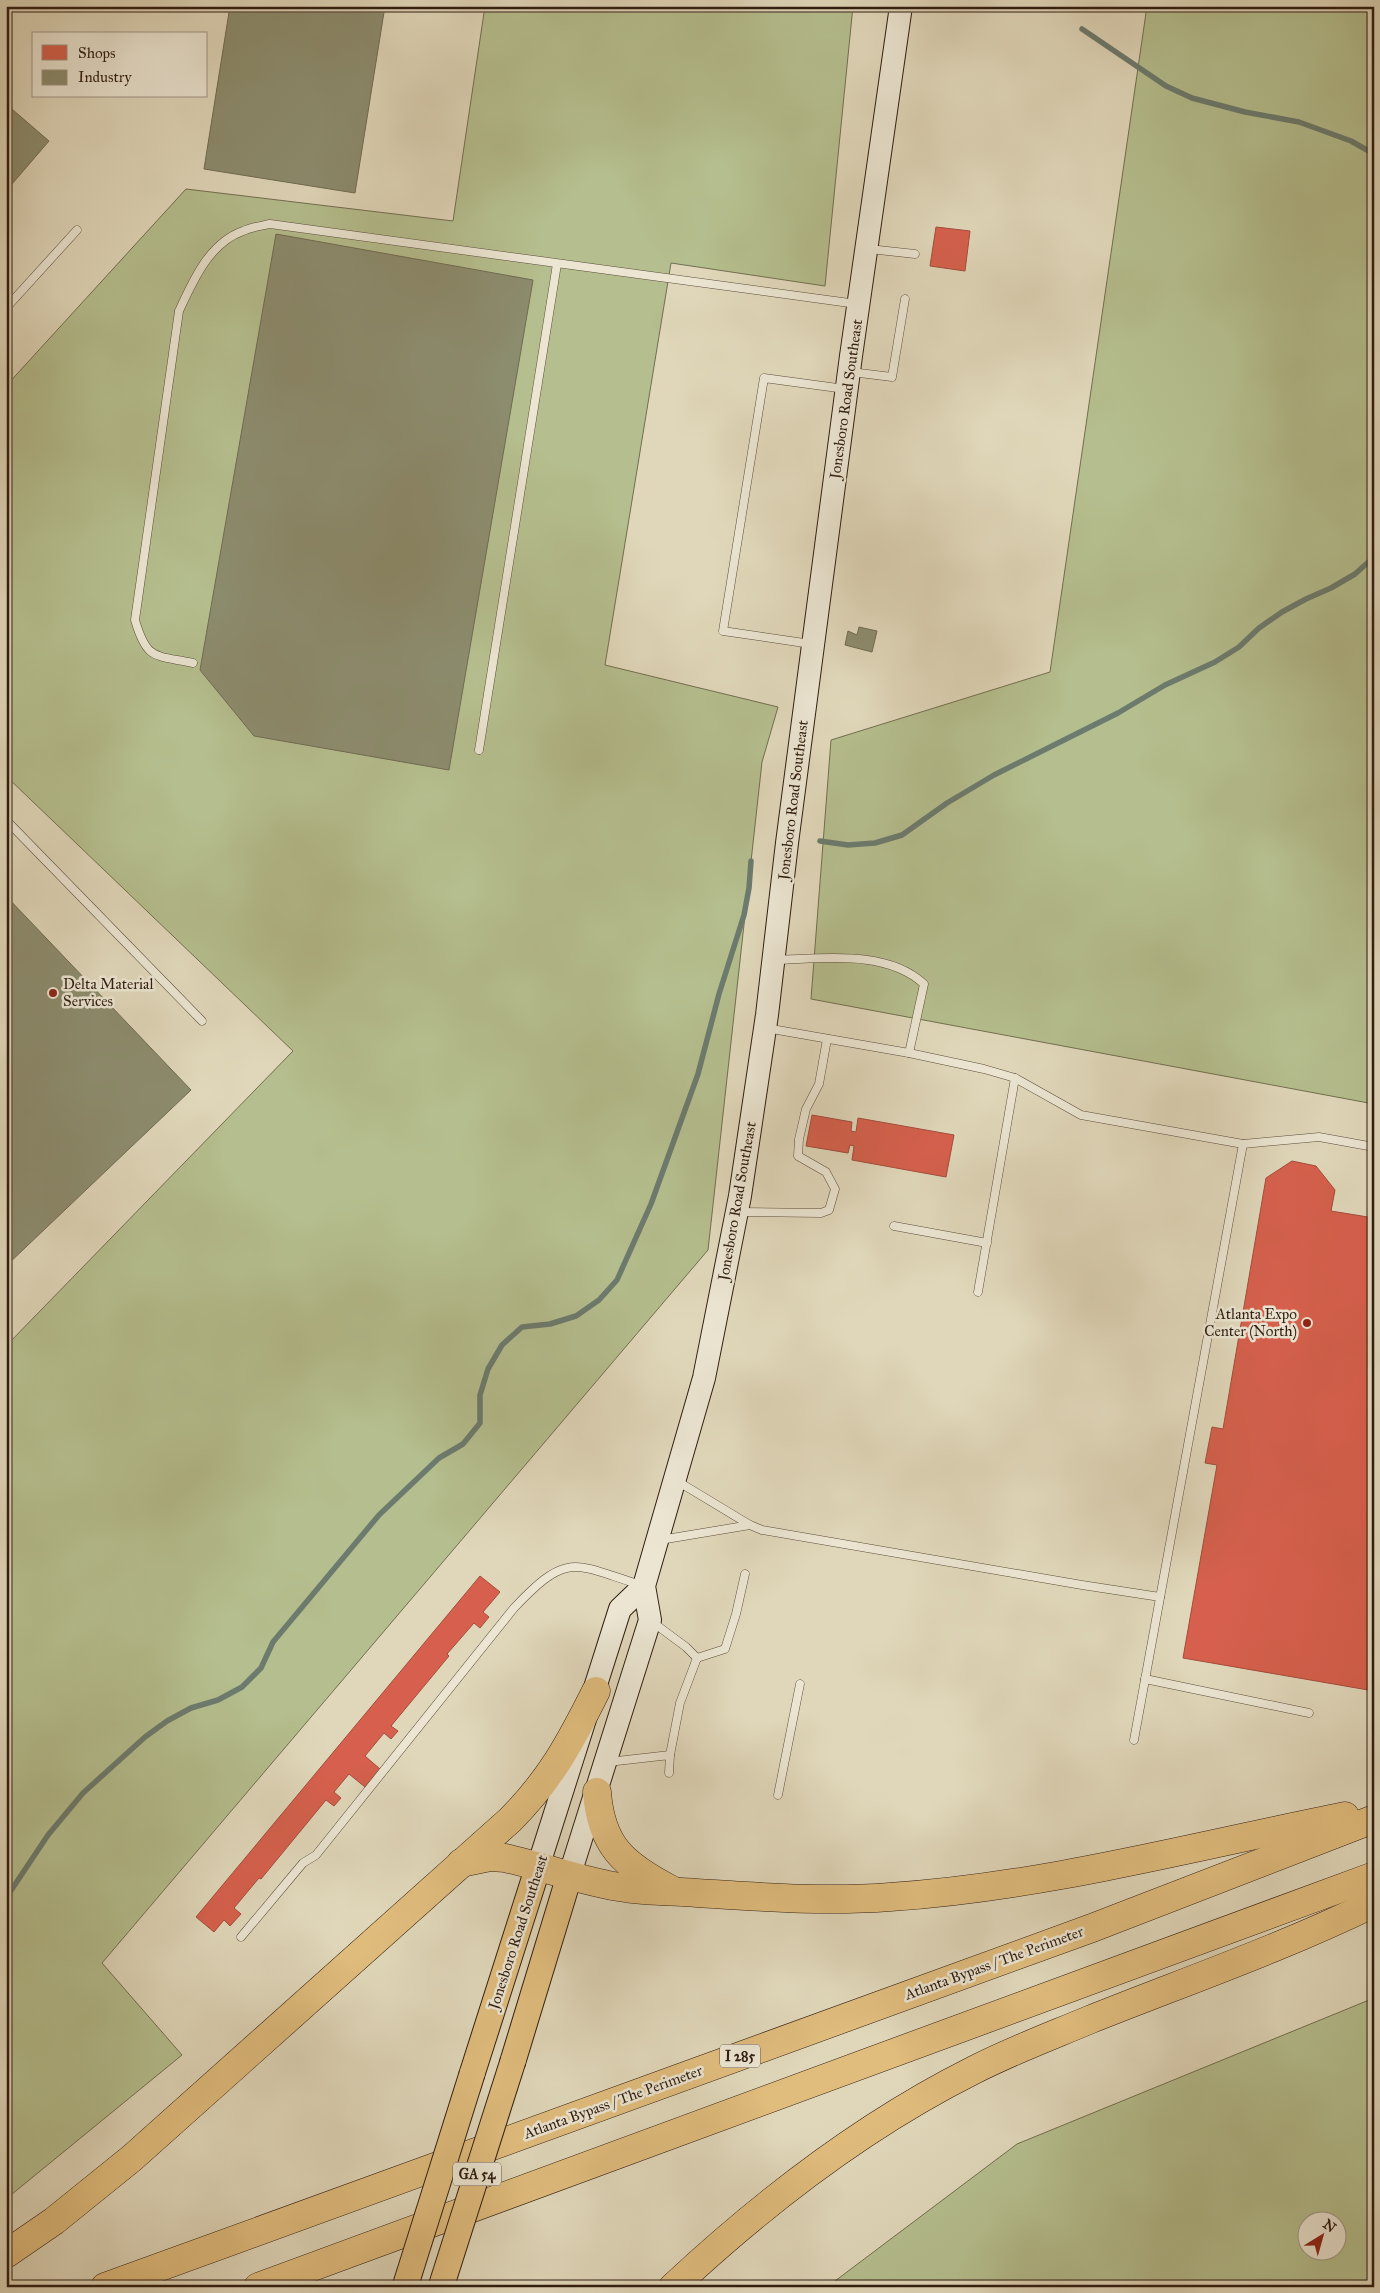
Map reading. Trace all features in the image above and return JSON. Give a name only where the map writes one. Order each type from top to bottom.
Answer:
[{"type":"highway","points":[[6,2254],[54,2221],[132,2158],[510,1820],[546,1780],[571,1741],[596,1691]]},
{"type":"highway","points":[[597,1792],[598,1812],[612,1847],[628,1864],[674,1891]]},
{"type":"highway","points":[[462,1863],[490,1857],[504,1858],[569,1877],[626,1888],[776,1898],[888,1898],[935,1894],[1053,1876],[1374,1810]]},
{"type":"highway","name":"Atlanta Bypass / The Perimeter","points":[[105,2287],[1073,1935],[1374,1819]]},
{"type":"highway","points":[[258,2287],[1374,1876]]},
{"type":"highway","points":[[673,2287],[762,2207],[814,2167],[928,2095],[1022,2047],[1321,1929],[1374,1903]]},
{"type":"main road","name":"Jonesboro Road Southeast","points":[[441,2287],[514,2061],[569,1877],[607,1762],[650,1620],[644,1586],[704,1378],[737,1212],[764,1028],[848,380],[901,6]]},
{"type":"main road","name":"Jonesboro Road Southeast","points":[[405,2287],[538,1867],[596,1691],[620,1609],[644,1586]]},
{"type":"lane","points":[[193,664],[152,655],[141,641],[135,620],[179,311],[195,276],[216,248],[242,231],[270,224],[859,304]]},
{"type":"lane","points":[[6,308],[77,230]]},
{"type":"lane","points":[[867,249],[915,254]]},
{"type":"lane","points":[[479,750],[557,264]]},
{"type":"lane","points":[[813,644],[722,630],[764,378],[848,380],[892,377],[905,299]]},
{"type":"lane","points":[[6,820],[202,1020]]},
{"type":"lane","points":[[773,960],[859,959],[890,964],[914,975],[924,984],[909,1053]]},
{"type":"lane","points":[[764,1028],[909,1053],[984,1069],[1015,1078],[1081,1115],[1243,1144],[1319,1137],[1374,1147]]},
{"type":"lane","points":[[737,1212],[821,1212],[829,1210],[835,1189],[826,1172],[798,1156],[799,1139],[806,1109],[819,1084],[827,1039]]},
{"type":"lane","points":[[978,1292],[1015,1078]]},
{"type":"lane","points":[[1134,1740],[1243,1144]]},
{"type":"lane","points":[[894,1226],[987,1244]]},
{"type":"lane","points":[[675,1480],[714,1506],[750,1525],[772,1532],[1160,1597]]},
{"type":"lane","points":[[658,1541],[750,1525]]},
{"type":"lane","points":[[241,1936],[302,1863],[316,1855],[514,1608],[541,1581],[567,1567],[580,1566],[644,1586]]},
{"type":"lane","points":[[697,1658],[725,1649],[736,1614],[745,1574]]},
{"type":"lane","points":[[650,1620],[686,1647],[697,1658]]},
{"type":"lane","points":[[669,1772],[670,1755],[680,1704],[697,1658]]},
{"type":"lane","points":[[1146,1679],[1309,1713]]},
{"type":"lane","points":[[778,1795],[800,1684]]},
{"type":"lane","points":[[607,1762],[670,1755]]},
{"type":"green space","points":[[485,6],[853,6],[825,286],[671,263],[605,665],[778,707],[762,762],[708,1250],[102,1963],[182,2055],[6,2199],[6,1346],[293,1051],[6,776],[6,386],[186,189],[453,221]]},
{"type":"green space","points":[[1147,6],[1374,6],[1374,1104],[811,999],[831,740],[1050,672]]},
{"type":"green space","points":[[1374,1998],[1374,2287],[827,2287],[1017,2144]]},
{"type":"building: Shops","points":[[936,227],[970,231],[965,271],[930,266]]},
{"type":"building: Shops","points":[[812,1115],[852,1122],[851,1131],[856,1132],[858,1118],[954,1135],[946,1177],[852,1160],[854,1146],[850,1145],[848,1153],[806,1146]]},
{"type":"building: Shops","name":"Atlanta Expo Center (North)","points":[[1292,1161],[1316,1166],[1335,1190],[1331,1211],[1374,1218],[1374,1691],[1183,1658],[1217,1465],[1205,1463],[1212,1427],[1223,1429],[1266,1178]]},
{"type":"building: Shops","points":[[480,1576],[500,1592],[483,1612],[489,1617],[480,1628],[474,1623],[447,1654],[449,1656],[391,1726],[398,1731],[391,1739],[384,1733],[365,1756],[380,1769],[365,1787],[349,1774],[334,1792],[341,1798],[334,1806],[326,1800],[261,1879],[259,1878],[234,1908],[241,1914],[230,1926],[224,1920],[214,1932],[196,1917]]},
{"type":"building: Industry","points":[[230,6],[385,6],[355,193],[204,169]]},
{"type":"building: Industry","points":[[6,104],[49,141],[6,191]]},
{"type":"building: Industry","points":[[276,234],[533,280],[449,770],[254,736],[200,670]]},
{"type":"building: Industry","points":[[859,627],[877,631],[872,652],[845,645],[848,631],[857,635]]},
{"type":"building: Industry","name":"Delta Material Services","points":[[6,896],[191,1090],[6,1266]]},
{"type":"waterway","points":[[1082,29],[1166,86],[1192,98],[1245,112],[1299,122],[1351,141],[1374,154]]},
{"type":"waterway","points":[[820,841],[848,845],[875,843],[902,835],[947,803],[994,775],[1118,713],[1165,685],[1215,662],[1239,647],[1259,628],[1282,612],[1355,574],[1374,557]]},
{"type":"waterway","points":[[6,1898],[48,1835],[83,1793],[145,1737],[167,1721],[191,1708],[218,1700],[242,1687],[261,1668],[273,1642],[379,1515],[439,1458],[463,1444],[480,1423],[480,1395],[488,1369],[502,1345],[522,1327],[550,1324],[576,1316],[599,1300],[617,1280],[651,1204],[698,1074],[719,994],[744,915],[751,861]]},
{"type":"place","name":"Delta Material Services","points":[[53,993]]},
{"type":"place","name":"Atlanta Expo Center (North)","points":[[1307,1323]]}]
